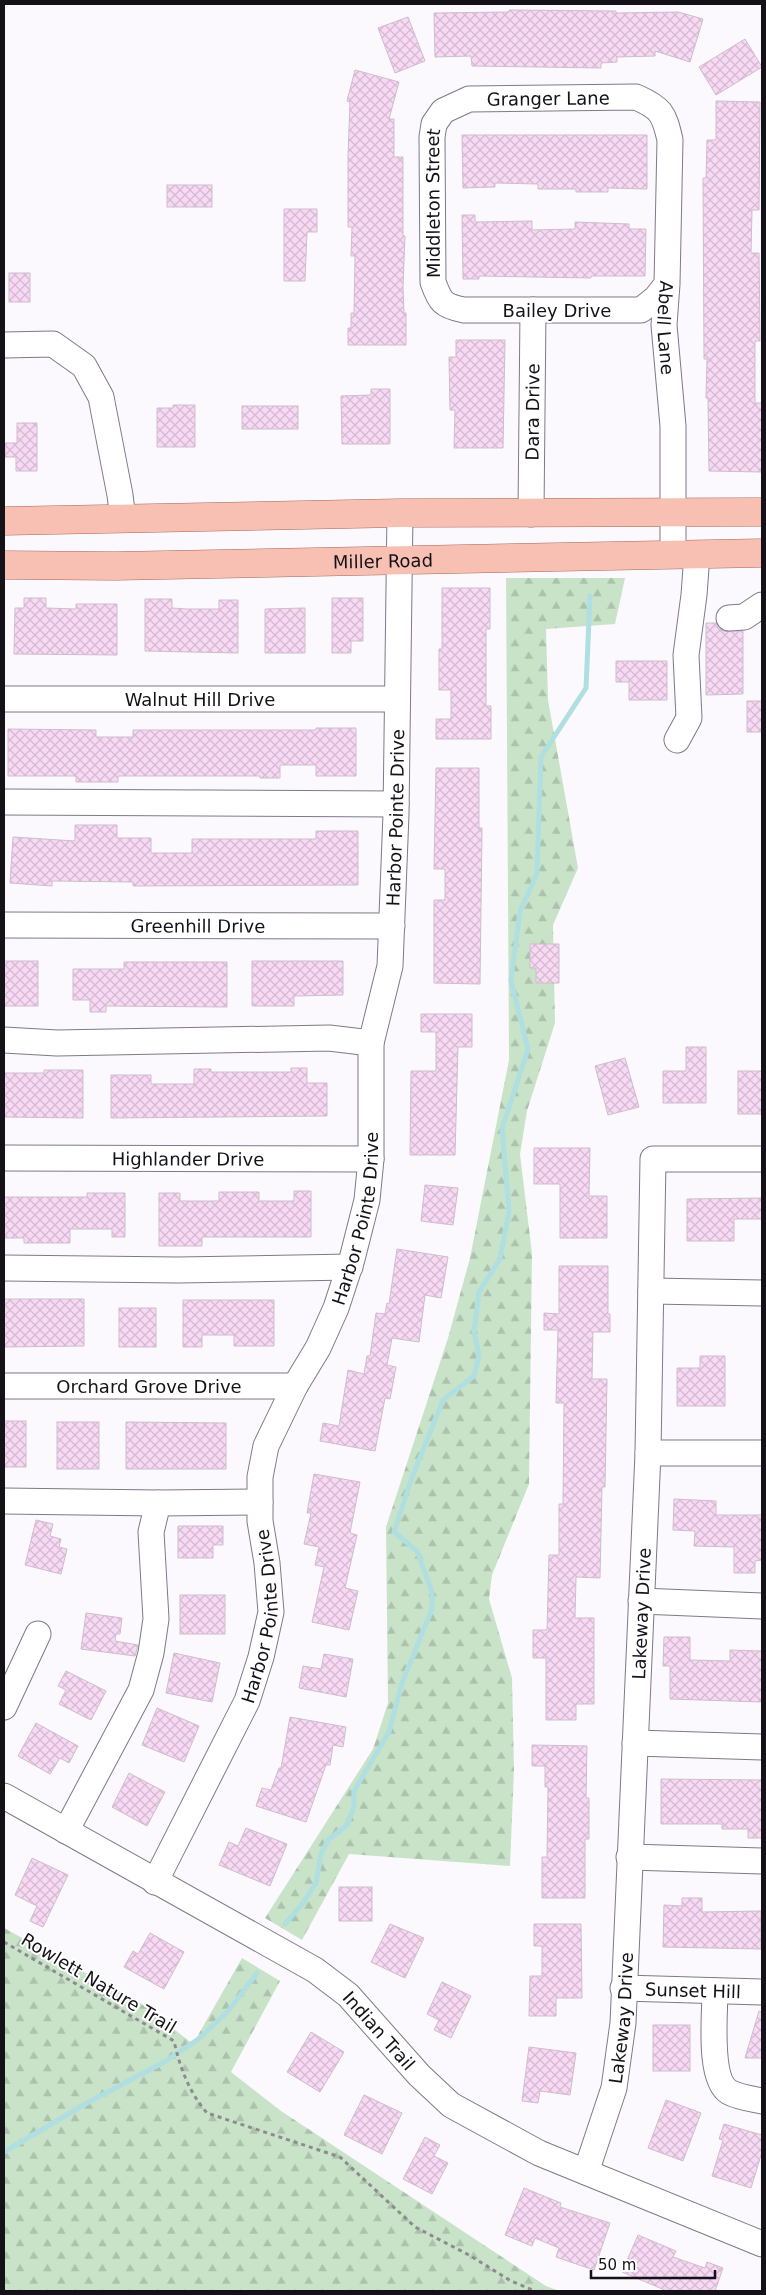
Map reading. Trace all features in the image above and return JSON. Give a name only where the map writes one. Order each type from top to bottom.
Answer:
[{"type":"main road","points":[[4,521],[400,513],[684,514],[762,512]]},
{"type":"main road","points":[[684,514],[685,554]]},
{"type":"main road","name":"Miller Road","points":[[4,564],[115,566],[762,553]]},
{"type":"street","name":"Granger Lane","points":[[443,111],[469,99],[636,97],[655,105]]},
{"type":"street","name":"Abell Lane","points":[[655,105],[665,117],[670,140],[667,284],[664,325],[673,426],[684,514]]},
{"type":"street","name":"Middleton Street","points":[[438,298],[432,282],[432,137],[434,124],[443,111]]},
{"type":"street","name":"Bailey Drive","points":[[438,298],[449,307],[464,310],[641,310],[656,298],[667,284]]},
{"type":"street","name":"Dara Drive","points":[[531,514],[533,310]]},
{"type":"street","points":[[4,345],[53,344],[84,366],[101,397],[123,519]]},
{"type":"street","name":"Harbor Pointe Drive","points":[[155,1882],[247,1701],[261,1657],[271,1612],[267,1563],[260,1521],[260,1476],[266,1446],[295,1386],[318,1348],[336,1308],[350,1267],[367,1200],[371,1159],[371,1043],[390,966],[392,926],[396,804],[400,513]]},
{"type":"street","points":[[677,740],[689,718],[686,655],[692,611],[685,554]]},
{"type":"street","points":[[692,611],[708,618],[744,617],[762,605]]},
{"type":"street","name":"Walnut Hill Drive","points":[[4,699],[397,699]]},
{"type":"street","points":[[4,802],[396,804]]},
{"type":"street","name":"Greenhill Drive","points":[[4,925],[392,926]]},
{"type":"street","points":[[4,1040],[57,1043],[329,1038],[371,1043]]},
{"type":"street","name":"Highlander Drive","points":[[4,1158],[371,1159]]},
{"type":"street","name":"Lakeway Drive","points":[[586,2172],[614,2088],[623,2023],[623,1988],[648,1453],[653,1159],[762,1159]]},
{"type":"street","points":[[4,1268],[178,1270],[350,1267]]},
{"type":"street","points":[[651,1291],[762,1293]]},
{"type":"street","name":"Orchard Grove Drive","points":[[4,1386],[295,1386]]},
{"type":"street","points":[[648,1453],[761,1453]]},
{"type":"street","points":[[4,1500],[158,1503],[260,1502]]},
{"type":"street","points":[[66,1831],[141,1690],[151,1653],[156,1620],[151,1532],[158,1503]]},
{"type":"street","points":[[641,1600],[762,1606]]},
{"type":"street","points":[[4,1707],[10,1676],[38,1634]]},
{"type":"street","points":[[635,1743],[762,1747]]},
{"type":"street","name":"Indian Trail","points":[[4,1796],[155,1882],[274,1946],[322,1975],[348,1995],[419,2075],[452,2105],[539,2152],[762,2244]]},
{"type":"street","points":[[629,1856],[762,1860]]},
{"type":"street","name":"Sunset Hill","points":[[623,1988],[762,1992]]},
{"type":"street","points":[[715,1991],[715,2056],[719,2081],[728,2091],[762,2101]]},
{"type":"path","name":"Rowlett Nature Trail","points":[[4,1942],[166,2034],[174,2042],[179,2061],[195,2099],[207,2113],[340,2157],[415,2227],[469,2255],[511,2281],[535,2291]]},
{"type":"green space","points":[[506,578],[625,578],[615,624],[546,629],[548,700],[578,868],[553,925],[555,1023],[527,1111],[520,1154],[532,1254],[529,1484],[492,1575],[489,1599],[512,1678],[514,1769],[510,1866],[349,1854],[302,1940],[265,1918],[373,1749],[388,1703],[386,1527],[448,1338],[470,1258],[509,1060]]},
{"type":"green space","points":[[4,1928],[139,2002],[193,2044],[242,1958],[280,1981],[231,2072],[281,2111],[546,2286],[560,2291],[4,2291]]},
{"type":"building","points":[[509,10],[616,11],[616,13],[678,12],[703,19],[690,62],[655,51],[655,56],[617,57],[617,62],[601,63],[601,68],[472,66],[471,56],[435,57],[434,13],[509,12]]},
{"type":"building","points":[[408,17],[425,61],[395,73],[378,28]]},
{"type":"building","points":[[745,39],[762,67],[716,95],[699,67]]},
{"type":"building","points":[[355,70],[399,82],[389,119],[394,119],[394,157],[403,157],[403,236],[405,236],[403,287],[404,313],[406,313],[406,345],[348,345],[348,328],[351,328],[351,313],[354,313],[355,256],[351,256],[352,227],[348,227],[350,102],[347,101]]},
{"type":"building","points":[[716,101],[760,102],[759,210],[752,210],[751,253],[759,253],[760,341],[755,341],[755,403],[762,403],[762,472],[709,471],[708,398],[706,398],[707,359],[704,359],[703,178],[706,178],[707,140],[716,140]]},
{"type":"building","points":[[462,135],[647,135],[647,189],[608,188],[608,192],[576,192],[576,189],[538,189],[538,184],[495,183],[495,187],[463,188]]},
{"type":"building","points":[[167,185],[212,185],[212,207],[167,207]]},
{"type":"building","points":[[284,209],[317,209],[317,232],[307,232],[305,281],[284,281]]},
{"type":"building","points":[[462,215],[475,215],[475,222],[532,221],[532,230],[575,229],[575,222],[629,224],[629,229],[646,229],[645,276],[591,276],[591,278],[479,276],[479,279],[463,279]]},
{"type":"building","points":[[9,273],[30,273],[30,302],[9,302]]},
{"type":"building","points":[[456,340],[505,340],[503,448],[454,448],[455,410],[450,410],[449,357],[456,357]]},
{"type":"building","points":[[371,389],[390,389],[390,444],[342,444],[341,396],[371,395]]},
{"type":"building","points":[[173,405],[195,405],[195,447],[157,447],[157,408],[173,408]]},
{"type":"building","points":[[242,406],[298,406],[298,429],[242,429]]},
{"type":"building","points":[[17,423],[37,423],[37,471],[16,471],[16,457],[5,457],[5,443],[17,443]]},
{"type":"building","points":[[442,588],[490,588],[490,629],[486,629],[486,706],[491,706],[491,739],[436,739],[436,719],[451,719],[451,690],[439,690],[439,649],[442,649]]},
{"type":"building","points":[[24,598],[46,598],[46,608],[76,609],[76,604],[117,604],[117,655],[14,654],[15,608],[24,608]]},
{"type":"building","points":[[332,598],[363,598],[363,641],[351,641],[351,653],[332,653]]},
{"type":"building","points":[[145,599],[172,599],[172,608],[187,609],[219,609],[219,600],[238,600],[238,653],[145,651]]},
{"type":"building","points":[[305,608],[305,653],[265,653],[265,609]]},
{"type":"building","points":[[706,623],[716,623],[723,631],[743,631],[743,694],[706,695]]},
{"type":"building","points":[[616,661],[667,661],[667,700],[629,700],[629,682],[616,682]]},
{"type":"building","points":[[747,701],[762,701],[762,732],[747,732]]},
{"type":"building","points":[[316,728],[356,728],[356,776],[316,776],[316,765],[280,765],[280,778],[260,778],[260,776],[118,776],[118,782],[76,782],[76,776],[8,776],[8,729],[96,730],[96,737],[133,737],[133,730],[316,730]]},
{"type":"building","points":[[436,768],[479,768],[479,828],[482,828],[480,984],[434,983],[434,900],[445,900],[445,869],[434,869]]},
{"type":"building","points":[[75,825],[117,825],[117,838],[151,838],[151,853],[192,853],[192,839],[316,839],[316,831],[358,831],[358,885],[133,886],[133,882],[52,881],[52,886],[10,883],[13,837],[75,841]]},
{"type":"building","points":[[530,944],[559,944],[559,983],[536,983],[536,968],[530,968]]},
{"type":"building","points":[[4,961],[38,961],[38,1006],[4,1006]]},
{"type":"building","points":[[252,961],[343,961],[343,995],[294,996],[294,1006],[252,1006]]},
{"type":"building","points":[[124,962],[227,962],[227,1007],[106,1006],[106,1012],[90,1012],[90,1000],[73,1000],[73,969],[124,969]]},
{"type":"building","points":[[421,1014],[472,1014],[472,1047],[458,1047],[455,1155],[410,1155],[411,1071],[436,1071],[436,1032],[421,1032]]},
{"type":"building","points":[[686,1047],[706,1047],[706,1103],[663,1103],[663,1071],[686,1071]]},
{"type":"building","points":[[625,1058],[639,1107],[608,1115],[595,1066]]},
{"type":"building","points":[[291,1068],[307,1068],[307,1083],[327,1083],[327,1116],[111,1118],[111,1075],[151,1075],[151,1084],[194,1084],[194,1069],[211,1069],[211,1072],[291,1072]]},
{"type":"building","points":[[44,1070],[83,1070],[83,1118],[4,1117],[4,1073],[44,1073]]},
{"type":"building","points":[[738,1071],[762,1071],[762,1114],[738,1114]]},
{"type":"building","points":[[534,1148],[590,1148],[589,1196],[607,1196],[607,1238],[560,1238],[560,1184],[534,1184]]},
{"type":"building","points":[[425,1185],[458,1188],[453,1225],[421,1221]]},
{"type":"building","points":[[294,1191],[311,1191],[311,1237],[202,1237],[202,1246],[159,1246],[159,1193],[180,1193],[180,1201],[219,1201],[219,1192],[259,1192],[259,1201],[294,1201]]},
{"type":"building","points":[[87,1193],[125,1193],[125,1237],[112,1237],[112,1229],[70,1229],[70,1243],[24,1243],[24,1238],[4,1238],[4,1197],[87,1197]]},
{"type":"building","points":[[762,1198],[762,1219],[734,1219],[734,1241],[687,1241],[687,1199]]},
{"type":"building","points":[[397,1249],[448,1257],[441,1298],[425,1295],[419,1342],[392,1338],[387,1365],[396,1367],[390,1399],[385,1398],[375,1451],[320,1441],[323,1423],[339,1426],[348,1370],[364,1374],[367,1356],[370,1356],[376,1313],[385,1314],[387,1303],[389,1304]]},
{"type":"building","points":[[559,1266],[608,1266],[608,1314],[610,1314],[610,1332],[593,1332],[592,1379],[607,1379],[605,1487],[602,1487],[600,1578],[576,1577],[575,1618],[594,1618],[594,1704],[576,1704],[576,1720],[546,1720],[546,1658],[533,1658],[533,1630],[547,1630],[549,1555],[559,1555],[559,1504],[563,1504],[564,1403],[556,1403],[558,1330],[544,1330],[544,1313],[559,1314]]},
{"type":"building","points":[[4,1299],[84,1299],[84,1346],[4,1347]]},
{"type":"building","points":[[183,1300],[274,1300],[274,1346],[234,1346],[234,1335],[202,1335],[202,1347],[183,1347]]},
{"type":"building","points":[[119,1308],[156,1308],[156,1347],[119,1347]]},
{"type":"building","points":[[700,1356],[725,1356],[725,1406],[677,1406],[677,1368],[700,1368]]},
{"type":"building","points":[[4,1421],[26,1421],[26,1467],[4,1467]]},
{"type":"building","points":[[57,1422],[99,1422],[99,1469],[57,1469]]},
{"type":"building","points":[[126,1422],[226,1423],[226,1469],[126,1469]]},
{"type":"building","points":[[314,1474],[360,1482],[350,1533],[357,1535],[345,1588],[358,1591],[349,1630],[312,1622],[324,1567],[315,1565],[319,1547],[304,1544],[311,1513],[307,1513]]},
{"type":"building","points":[[674,1499],[716,1501],[716,1515],[762,1515],[762,1560],[755,1561],[755,1573],[734,1573],[734,1547],[694,1546],[695,1531],[673,1530]]},
{"type":"building","points":[[36,1520],[53,1524],[50,1536],[61,1539],[59,1547],[67,1549],[61,1574],[25,1565]]},
{"type":"building","points":[[178,1526],[223,1526],[223,1545],[213,1545],[213,1558],[178,1558]]},
{"type":"building","points":[[180,1595],[225,1595],[225,1634],[180,1634]]},
{"type":"building","points":[[86,1613],[122,1618],[120,1634],[116,1634],[115,1641],[138,1645],[135,1656],[81,1649]]},
{"type":"building","points":[[664,1637],[690,1637],[690,1660],[730,1661],[730,1650],[762,1651],[762,1702],[670,1699],[670,1666],[663,1666]]},
{"type":"building","points":[[174,1653],[220,1663],[212,1702],[166,1693]]},
{"type":"building","points":[[324,1654],[353,1659],[346,1697],[299,1688],[303,1666],[321,1669]]},
{"type":"building","points":[[66,1671],[106,1691],[91,1720],[59,1704],[66,1690],[58,1686]]},
{"type":"building","points":[[157,1708],[199,1726],[184,1762],[142,1745]]},
{"type":"building","points":[[290,1717],[346,1727],[343,1747],[333,1745],[330,1765],[326,1765],[306,1822],[256,1806],[262,1788],[271,1790],[279,1768],[281,1768]]},
{"type":"building","points":[[36,1723],[78,1746],[69,1763],[60,1758],[50,1774],[18,1756]]},
{"type":"building","points":[[532,1745],[587,1746],[586,1798],[589,1798],[589,1839],[585,1839],[585,1898],[542,1898],[542,1857],[547,1857],[548,1787],[545,1787],[545,1766],[532,1766]]},
{"type":"building","points":[[129,1773],[165,1792],[147,1826],[112,1807]]},
{"type":"building","points":[[661,1779],[762,1780],[762,1838],[748,1838],[748,1829],[722,1829],[722,1824],[661,1824]]},
{"type":"building","points":[[246,1828],[287,1844],[270,1886],[219,1865],[229,1842],[238,1846]]},
{"type":"building","points":[[32,1858],[68,1875],[43,1927],[30,1921],[37,1906],[15,1895]]},
{"type":"building","points":[[339,1887],[372,1887],[372,1921],[339,1921]]},
{"type":"building","points":[[682,1898],[702,1898],[702,1912],[761,1911],[761,1949],[663,1947],[664,1905],[682,1906]]},
{"type":"building","points":[[390,1924],[424,1938],[405,1978],[371,1962]]},
{"type":"building","points":[[534,1924],[581,1924],[582,1998],[556,1998],[556,2016],[529,2016],[530,1976],[542,1976],[542,1946],[534,1946]]},
{"type":"building","points":[[150,1933],[184,1952],[164,1989],[124,1967],[133,1951],[138,1954]]},
{"type":"building","points":[[442,1982],[471,1996],[451,2038],[434,2030],[439,2020],[427,2014]]},
{"type":"building","points":[[759,2011],[762,2012],[762,2058],[745,2058]]},
{"type":"building","points":[[653,2025],[690,2025],[690,2071],[653,2071]]},
{"type":"building","points":[[311,2032],[344,2052],[320,2092],[287,2072]]},
{"type":"building","points":[[529,2047],[576,2053],[570,2095],[540,2091],[538,2103],[522,2101]]},
{"type":"building","points":[[364,2095],[402,2113],[382,2154],[344,2135]]},
{"type":"building","points":[[666,2100],[701,2113],[683,2161],[648,2148]]},
{"type":"building","points":[[724,2124],[762,2135],[762,2152],[751,2188],[712,2176],[723,2140],[719,2139]]},
{"type":"building","points":[[425,2137],[440,2145],[434,2156],[448,2163],[432,2194],[403,2179]]},
{"type":"building","points":[[524,2188],[561,2203],[560,2207],[610,2223],[594,2270],[556,2257],[559,2248],[535,2238],[532,2246],[505,2235]]},
{"type":"building","points":[[638,2235],[676,2251],[673,2257],[705,2268],[707,2262],[723,2268],[715,2291],[667,2291],[622,2272]]},
{"type":"waterway","points":[[285,1924],[303,1903],[316,1883],[321,1854],[328,1840],[347,1825],[354,1807],[354,1791],[389,1732],[402,1683],[432,1609],[432,1592],[417,1551],[394,1532],[411,1480],[443,1400],[474,1376],[479,1355],[474,1332],[479,1292],[500,1259],[509,1211],[502,1129],[528,1049],[511,981],[520,911],[537,874],[541,757],[586,688],[590,596]]},
{"type":"waterway","points":[[4,2152],[87,2103],[164,2062],[200,2038],[229,2010],[257,1973]]}]
